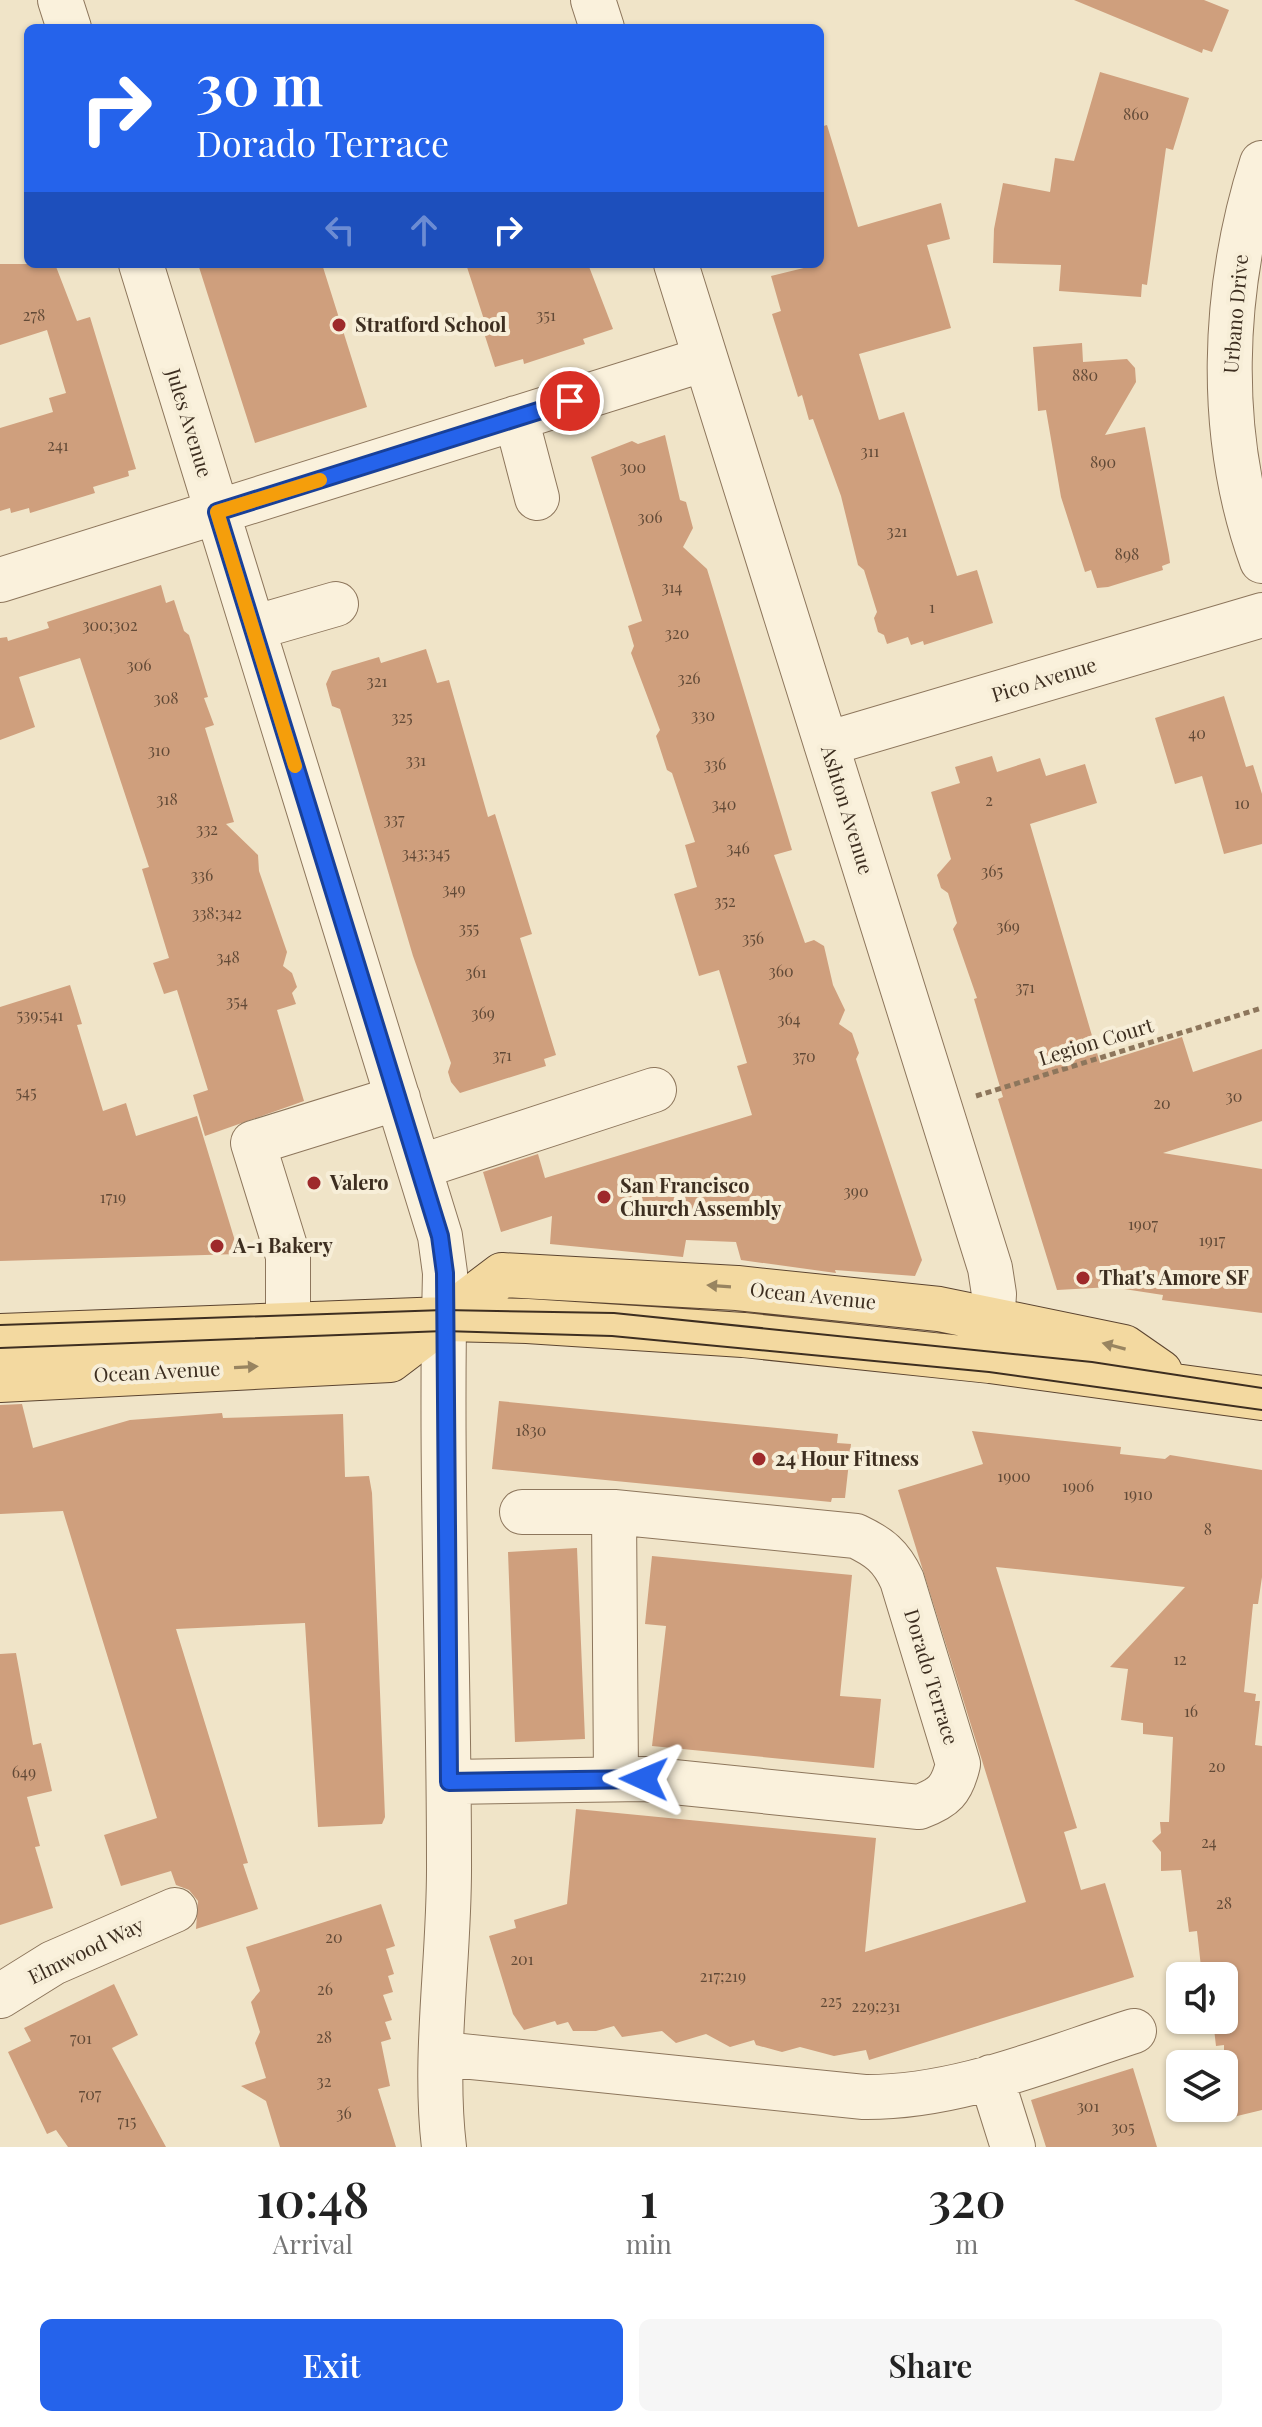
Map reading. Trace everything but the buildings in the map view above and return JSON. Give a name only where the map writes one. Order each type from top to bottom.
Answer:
[{"type":"main road","name":"Ocean Avenue","points":[[0,1380],[390,1360],[502,1275],[737,1288],[939,1309],[991,1340],[1124,1347],[1180,1386],[1262,1398]]},
{"type":"main road","name":"Ocean Avenue","points":[[0,1336],[444,1319]]},
{"type":"street","points":[[60,0],[68,24]]},
{"type":"street","points":[[593,0],[601,24]]},
{"type":"street","name":"Urbano Drive","points":[[1262,163],[1249,203],[1233,294],[1229,375],[1238,461],[1253,536],[1262,561]]},
{"type":"street","name":"Jules Avenue","points":[[142,268],[440,1236],[444,1319]]},
{"type":"street","name":"Ashton Avenue","points":[[677,268],[990,1268],[991,1340]]},
{"type":"street","points":[[0,580],[705,359]]},
{"type":"street","points":[[516,418],[537,498]]},
{"type":"street","points":[[253,628],[336,604]]},
{"type":"street","name":"Pico Avenue","points":[[826,744],[1262,615]]},
{"type":"street","points":[[419,1167],[654,1090]]},
{"type":"street","points":[[288,1325],[288,1256],[253,1143],[398,1098]]},
{"type":"street","points":[[444,1319],[449,1782],[448,1956],[441,2118],[444,2147]]},
{"type":"street","name":"Dorado Terrace","points":[[449,1782],[616,1778],[919,1807],[941,1799],[953,1785],[958,1764],[902,1580],[893,1561],[880,1548],[856,1536],[614,1512],[522,1512]]},
{"type":"street","points":[[614,1512],[616,1778]]},
{"type":"street","name":"Elmwood Way","points":[[0,1996],[53,1963],[175,1910]]},
{"type":"street","points":[[442,2054],[864,2097],[937,2092],[1134,2031]]},
{"type":"street","points":[[991,2077],[1013,2147]]},
{"type":"path","name":"Legion Court","points":[[940,1107],[1262,1008]]},
{"type":"tram line","points":[[0,1325],[444,1310],[614,1313],[1092,1362],[1262,1388]]},
{"type":"tram line","points":[[0,1348],[444,1331],[612,1336],[989,1372],[1262,1410]]},
{"type":"slow traffic","points":[[295,766],[217,512],[320,480]]},
{"type":"place","name":"Stratford School","points":[[339,325]]},
{"type":"place","name":"Valero","points":[[314,1183]]},
{"type":"place","name":"San Francisco Church Assembly","points":[[604,1197]]},
{"type":"place","name":"A-1 Bakery","points":[[217,1246]]},
{"type":"place","name":"That's Amore SF","points":[[1083,1278]]},
{"type":"place","name":"24 Hour Fitness","points":[[759,1459]]},
{"type":"route","points":[[570,401],[217,512],[440,1236],[445,1273],[449,1782],[644,1779]]}]
